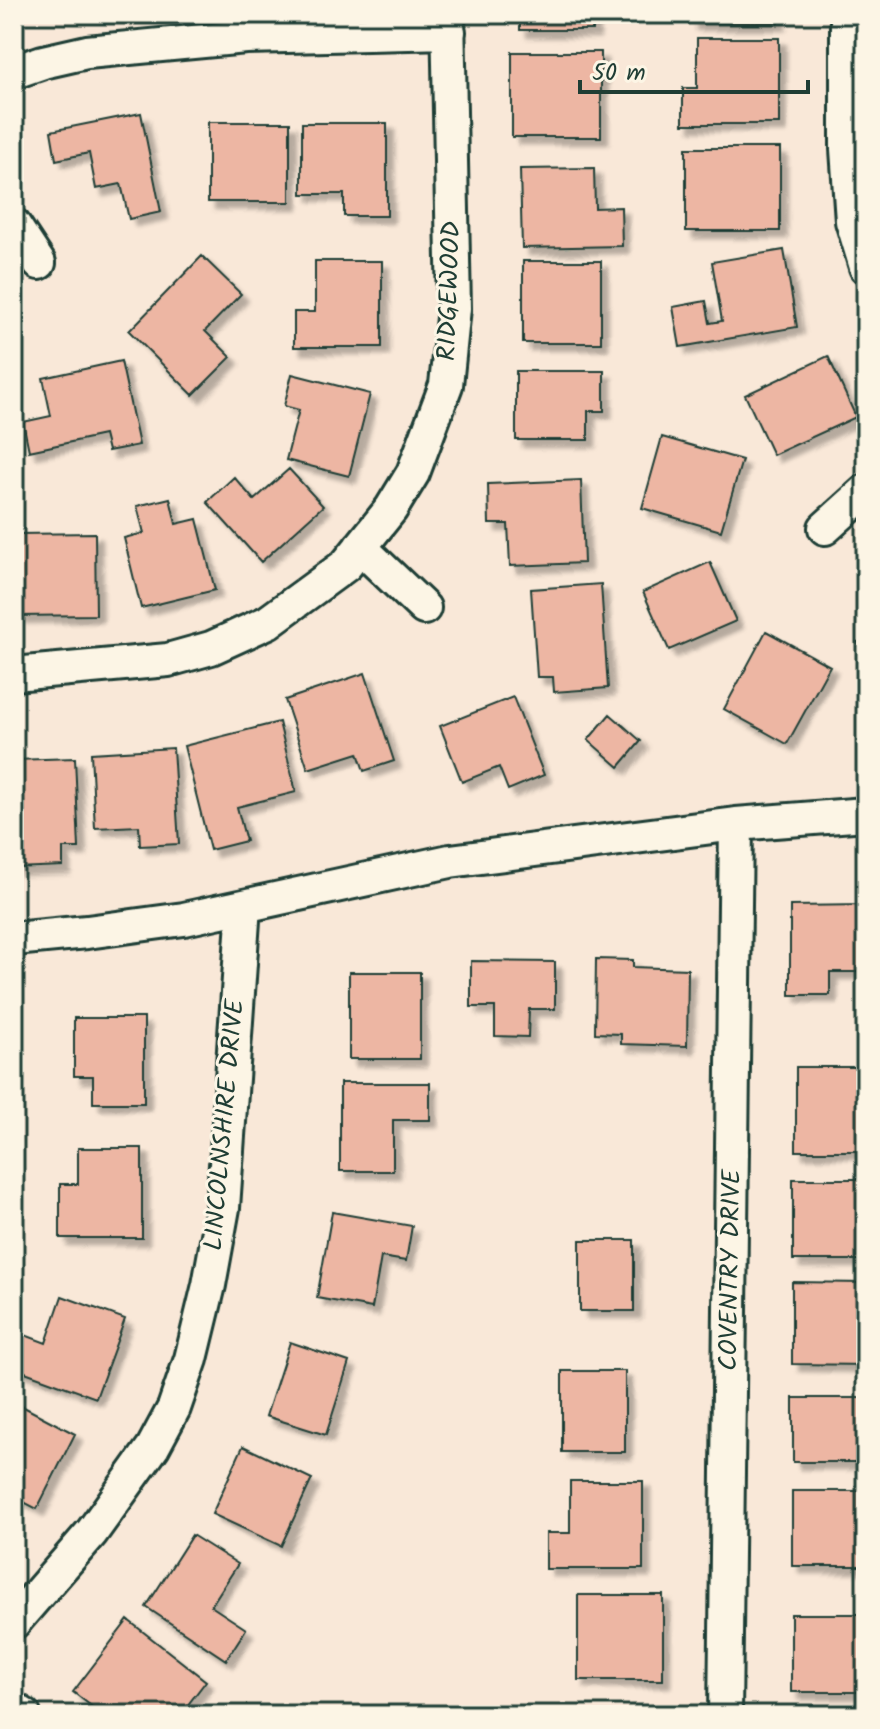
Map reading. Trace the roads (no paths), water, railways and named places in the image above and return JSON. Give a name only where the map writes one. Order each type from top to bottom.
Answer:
[{"type":"street","points":[[847,14],[848,163],[852,221],[866,267]]},
{"type":"street","points":[[14,72],[87,52],[449,23]]},
{"type":"street","name":"RIDGEWOOD","points":[[14,674],[168,660],[211,648],[268,622],[346,565],[391,509],[413,473],[446,385],[454,308],[449,23]]},
{"type":"street","points":[[14,225],[39,263]]},
{"type":"street","points":[[825,528],[866,491]]},
{"type":"street","points":[[360,547],[424,608]]},
{"type":"street","points":[[14,939],[184,919],[450,861],[736,824],[866,814]]},
{"type":"street","name":"COVENTRY DRIVE","points":[[725,1715],[736,824]]},
{"type":"street","name":"LINCOLNSHIRE DRIVE","points":[[14,1622],[92,1532],[153,1447],[174,1408],[191,1359],[223,1208],[244,906]]},
{"type":"street","points":[[14,1709],[24,1715]]}]
